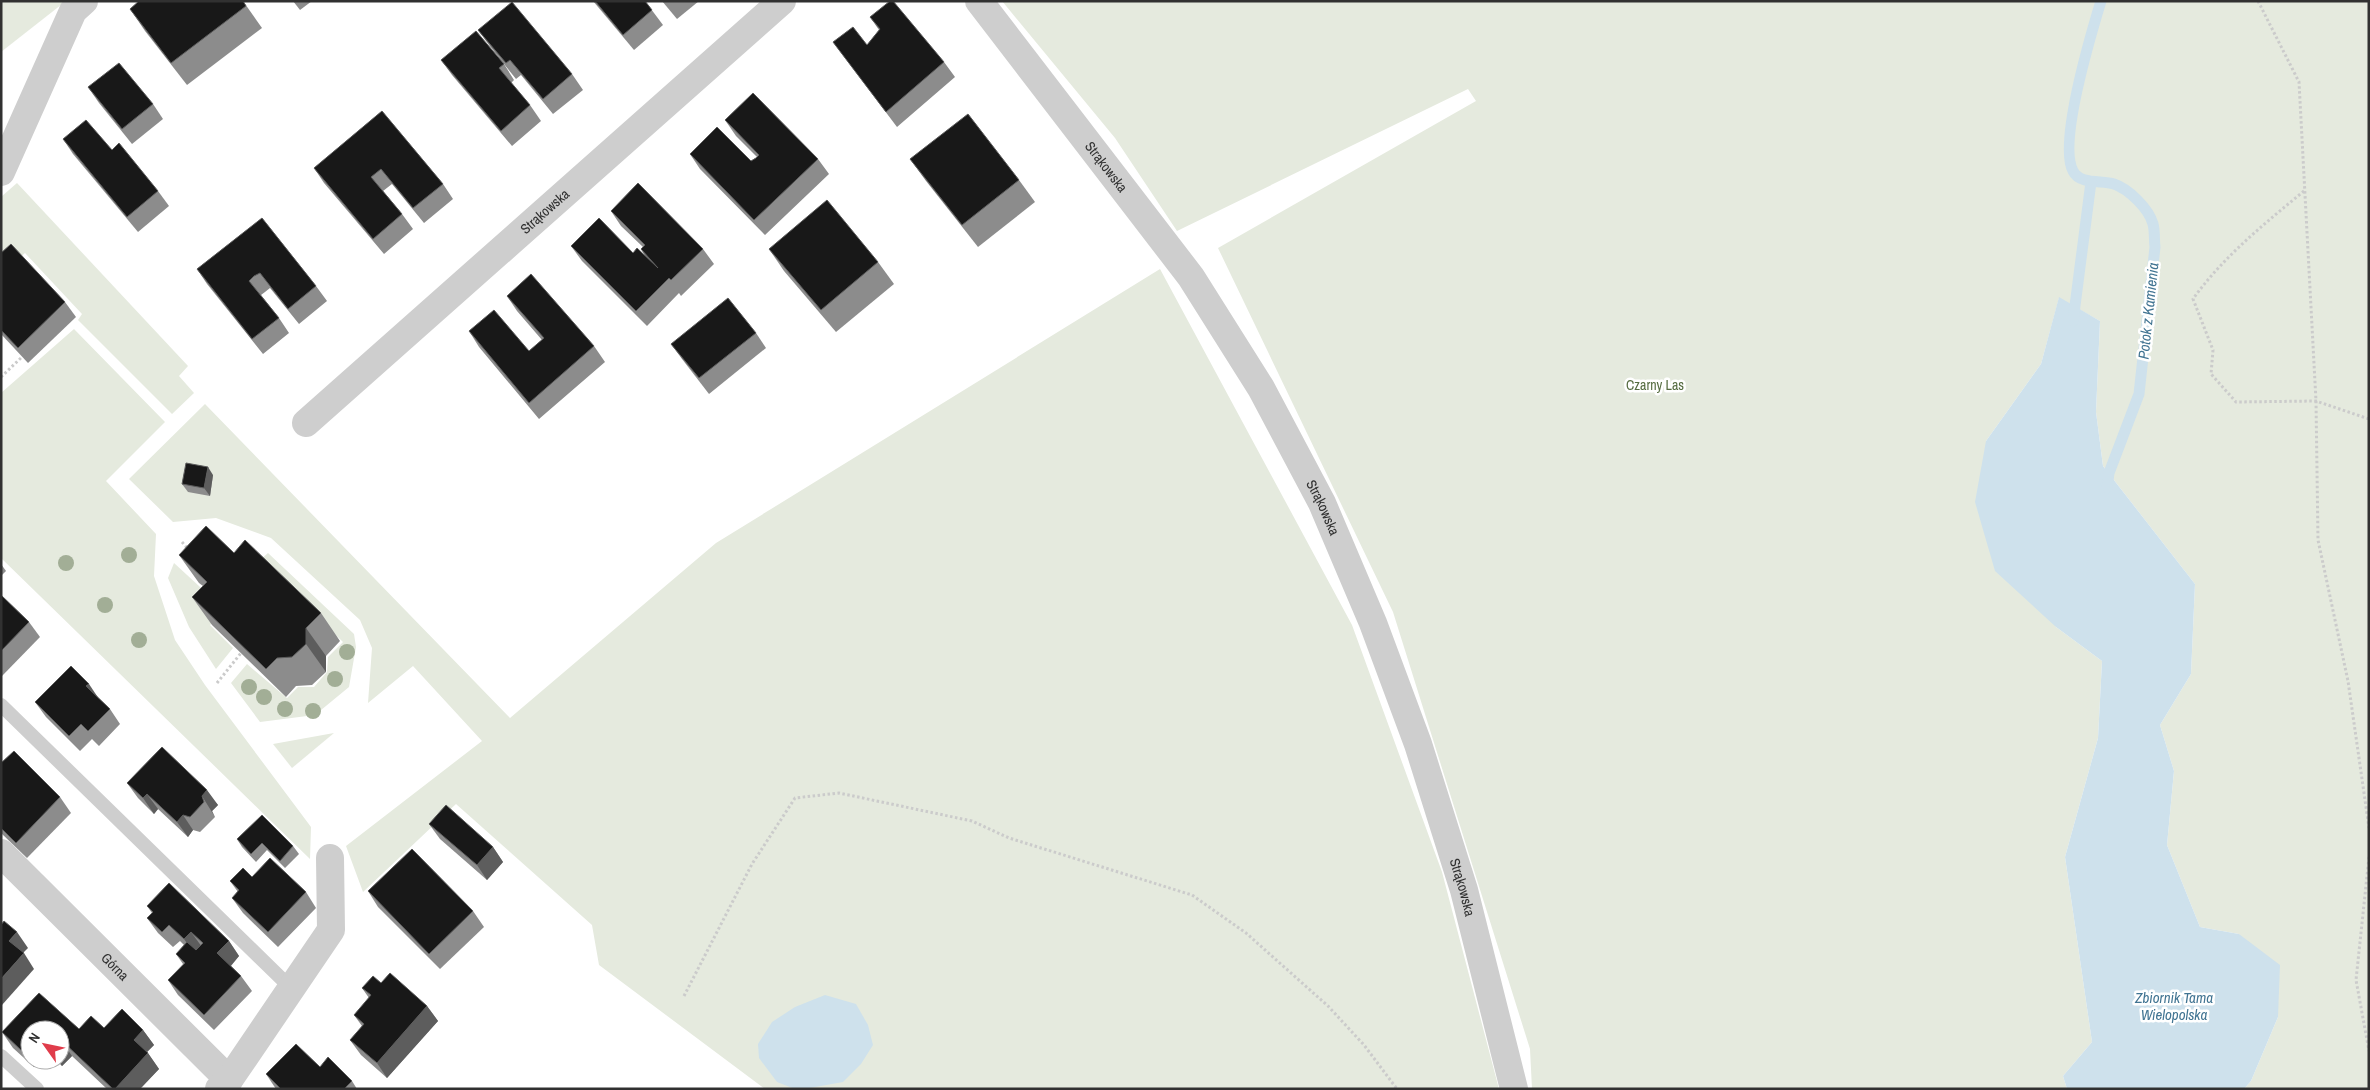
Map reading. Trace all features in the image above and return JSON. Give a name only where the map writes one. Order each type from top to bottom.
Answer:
[{"type":"street","points":[[4,167],[73,11],[84,1]]},
{"type":"street","name":"Strąkowska","points":[[306,423],[782,1]]},
{"type":"street","name":"Strąkowska","points":[[979,1],[1191,277],[1261,388],[1322,504],[1373,623],[1418,744],[1464,890],[1514,1089]]},
{"type":"street","name":"Górna","points":[[1,853],[224,1084],[331,930],[330,858]]},
{"type":"lane","points":[[1,706],[291,988]]},
{"type":"lane","points":[[1,1056],[37,1089]]},
{"type":"path","points":[[2258,1],[2299,82],[2316,401],[2318,540],[2348,681],[2369,828]]},
{"type":"path","points":[[2304,191],[2269,220],[2210,276],[2194,299],[2213,350],[2211,374],[2236,402],[2316,401],[2369,419]]},
{"type":"path","points":[[1,377],[23,356]]},
{"type":"path","points":[[182,542],[194,553]]},
{"type":"path","points":[[217,683],[242,653]]},
{"type":"path","points":[[684,996],[752,864],[796,798],[839,793],[972,820],[1009,838],[1192,896],[1246,933],[1328,1006],[1364,1045],[1397,1089]]},
{"type":"path","points":[[2369,857],[2356,980],[2369,1051]]},
{"type":"green space","points":[[1,1],[66,1],[1,52]]},
{"type":"green space","name":"Czarny Las","points":[[1002,1],[2369,1],[2369,1089],[2244,1089],[2251,1081],[2278,1017],[2239,934],[2200,927],[2167,845],[2174,771],[2160,725],[2191,674],[2195,584],[2103,466],[2096,412],[2100,321],[2059,298],[2041,364],[1986,441],[2056,627],[2102,661],[2098,738],[2065,857],[2092,1042],[2063,1076],[2067,1089],[1532,1089],[1530,1049],[1393,612],[1218,248],[1476,101],[1468,89],[1177,231],[1115,138]]},
{"type":"green space","points":[[17,183],[188,366],[179,376],[194,393],[172,414],[78,320],[82,314],[25,253],[1,274],[1,197]]},
{"type":"green space","points":[[1160,269],[1352,625],[1442,872],[1499,1089],[765,1089],[599,965],[592,925],[456,804],[363,892],[346,846],[482,741],[413,666],[368,703],[372,648],[360,620],[271,538],[216,518],[173,522],[129,479],[205,404],[510,718],[716,543]]},
{"type":"green space","points":[[74,329],[165,422],[106,481],[156,534],[154,576],[175,640],[205,685],[311,827],[310,859],[1,558],[1,393]]},
{"type":"green space","points":[[268,553],[354,634],[356,647],[349,687],[315,715],[260,722],[231,683],[247,664],[287,698],[298,687],[314,687],[327,672],[328,657],[343,642],[259,561]]},
{"type":"green space","points":[[174,563],[225,610],[210,625],[233,648],[216,669],[189,627],[168,578]]},
{"type":"green space","points":[[334,733],[292,768],[273,744]]},
{"type":"water","name":"Zbiornik Tama Wielopolska","points":[[2059,297],[2100,321],[2096,412],[2103,466],[2195,584],[2191,674],[2160,725],[2174,771],[2167,845],[2200,927],[2239,934],[2280,965],[2278,1017],[2251,1081],[2244,1089],[2067,1089],[2063,1076],[2092,1042],[2065,857],[2098,738],[2102,661],[2056,627],[1995,571],[1975,502],[1986,441],[2041,364]]},
{"type":"water","points":[[825,995],[856,1004],[868,1025],[873,1045],[861,1064],[843,1082],[795,1089],[777,1082],[759,1058],[758,1044],[772,1022],[795,1007]]},
{"type":"building","points":[[139,1],[243,1],[246,6],[171,63],[130,9]]},
{"type":"building","points":[[595,1],[645,1],[652,10],[623,35]]},
{"type":"building","points":[[890,1],[893,1],[944,62],[886,112],[833,42],[853,27],[867,45],[880,29],[870,17]]},
{"type":"building","points":[[512,2],[572,74],[543,99],[510,60],[506,63],[478,30]]},
{"type":"building","points":[[476,31],[504,64],[499,68],[530,105],[501,131],[441,60]]},
{"type":"building","points":[[119,63],[153,104],[122,129],[88,87]]},
{"type":"building","points":[[753,93],[818,159],[754,220],[690,154],[717,127],[751,161],[756,158],[759,155],[725,120]]},
{"type":"building","points":[[382,111],[443,184],[413,208],[381,169],[371,177],[402,214],[373,239],[314,168]]},
{"type":"building","points":[[968,114],[1019,180],[962,225],[910,159]]},
{"type":"building","points":[[86,120],[112,150],[119,143],[158,191],[127,217],[63,139]]},
{"type":"building","points":[[638,183],[703,249],[671,280],[669,278],[636,311],[571,246],[599,218],[633,253],[637,248],[658,268],[641,249],[645,245],[611,211]]},
{"type":"building","points":[[827,200],[878,262],[821,310],[769,249]]},
{"type":"building","points":[[262,218],[316,286],[288,309],[260,273],[254,276],[249,281],[279,318],[252,339],[197,269]]},
{"type":"building","points":[[11,244],[65,302],[18,348],[1,330],[1,253]]},
{"type":"building","points":[[531,274],[594,346],[529,403],[469,331],[494,310],[529,351],[544,338],[507,296]]},
{"type":"building","points":[[728,298],[756,333],[699,378],[671,344]]},
{"type":"building","points":[[186,463],[208,467],[204,488],[182,484]]},
{"type":"building","points":[[206,526],[234,553],[245,540],[321,613],[306,628],[306,644],[292,657],[277,658],[266,669],[192,597],[207,582],[179,555]]},
{"type":"building","points":[[1,595],[29,622],[1,651]]},
{"type":"building","points":[[71,666],[89,684],[86,686],[110,709],[88,731],[81,724],[69,736],[35,702]]},
{"type":"building","points":[[162,747],[207,790],[202,796],[204,802],[190,817],[183,815],[177,822],[147,794],[143,798],[127,783]]},
{"type":"building","points":[[14,751],[60,797],[16,843],[1,828],[1,763]]},
{"type":"building","points":[[446,805],[493,847],[477,865],[429,824]]},
{"type":"building","points":[[262,815],[293,846],[280,861],[262,843],[251,854],[237,839]]},
{"type":"building","points":[[412,849],[473,911],[429,954],[368,891]]},
{"type":"building","points":[[270,858],[306,892],[268,932],[232,898],[239,890],[230,881],[243,868],[252,877]]},
{"type":"building","points":[[169,883],[229,941],[217,953],[241,976],[204,1015],[168,980],[185,963],[176,954],[187,942],[196,950],[203,943],[191,932],[184,939],[169,925],[162,932],[147,918],[153,912],[147,906]]},
{"type":"building","points":[[4,921],[17,932],[9,941],[24,953],[1,979],[1,925]]},
{"type":"building","points":[[390,973],[427,1006],[377,1063],[350,1040],[364,1024],[354,1015],[371,995],[362,988],[373,976],[381,983]]},
{"type":"building","points":[[39,993],[69,1020],[20,1020],[20,1049],[2,1032]]},
{"type":"building","points":[[122,1009],[143,1030],[134,1040],[148,1053],[113,1089],[70,1048],[70,1021],[79,1029],[91,1016],[104,1028]]},
{"type":"building","points":[[296,1044],[320,1067],[328,1057],[352,1081],[344,1089],[281,1089],[266,1074]]},
{"type":"waterway","name":"Potok z Kamienia","points":[[2101,1],[2078,88],[2073,114],[2069,157],[2076,175],[2086,180],[2114,184],[2126,190],[2138,200],[2151,218],[2155,247],[2139,394],[2109,473],[2107,488]]},
{"type":"waterway","name":"Potok z Kamienia","points":[[2073,321],[2091,182]]}]
